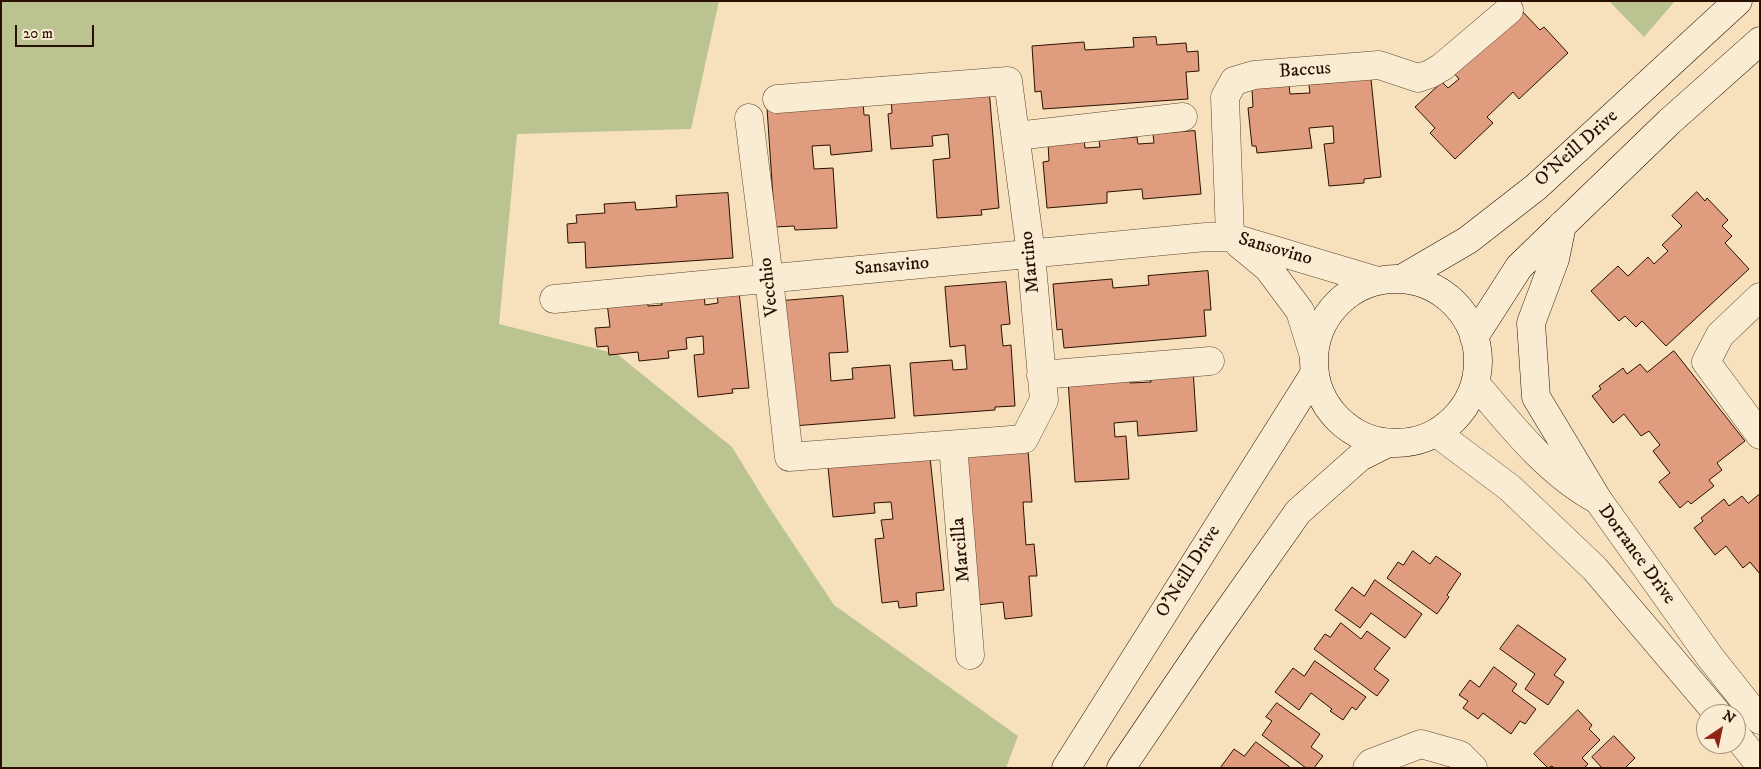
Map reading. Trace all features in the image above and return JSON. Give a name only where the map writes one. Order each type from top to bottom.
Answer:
[{"type":"street","name":"O'Neill Drive","points":[[1403,278],[1468,240],[1536,187],[1738,1]]},
{"type":"street","name":"Baccus","points":[[1230,236],[1225,97],[1234,81],[1254,75],[1379,65],[1418,78],[1430,74],[1442,66],[1509,10]]},
{"type":"street","points":[[1474,337],[1519,267],[1669,122],[1760,41]]},
{"type":"street","name":"Martino","points":[[777,99],[1008,81],[1031,254],[1044,400],[1024,439],[953,445]]},
{"type":"street","points":[[1016,136],[1183,117]]},
{"type":"street","name":"Vecchio","points":[[749,118],[789,458],[953,445]]},
{"type":"street","points":[[1562,225],[1555,259],[1532,323],[1536,397],[1598,500]]},
{"type":"street","name":"Sansavino","points":[[554,299],[1230,236]]},
{"type":"street","name":"Sansovino","points":[[1230,236],[1374,280]]},
{"type":"street","name":"Sansovino","points":[[1230,236],[1268,268],[1300,311],[1313,365]]},
{"type":"street","name":"O'Neill Drive","points":[[1066,768],[1313,365],[1320,328],[1330,309],[1351,290],[1374,280],[1403,278],[1428,288],[1450,300],[1467,321],[1477,345],[1479,371],[1472,396],[1438,434],[1414,443],[1388,443],[1364,436],[1344,422],[1326,402],[1313,365]]},
{"type":"street","points":[[1760,297],[1720,335],[1706,362],[1760,435]]},
{"type":"street","points":[[1042,375],[1210,361]]},
{"type":"street","name":"Dorrance Drive","points":[[1476,384],[1539,454],[1578,490],[1598,500],[1710,657],[1760,720]]},
{"type":"street","name":"Dorrance Drive","points":[[1438,434],[1510,488],[1595,569],[1710,704]]},
{"type":"street","name":"O'Neill Drive","points":[[1121,768],[1206,641],[1298,512],[1360,457],[1388,443]]},
{"type":"street","name":"Marcilla","points":[[953,445],[970,655]]},
{"type":"street","points":[[1367,768],[1371,763],[1421,744],[1460,755],[1473,768]]},
{"type":"street","points":[[1746,748],[1760,765]]},
{"type":"green space","points":[[1,1],[719,1],[691,129],[517,134],[499,324],[617,354],[732,447],[767,504],[834,605],[1018,736],[1006,768],[1,768]]},
{"type":"green space","points":[[1609,1],[1675,1],[1644,37]]},
{"type":"building","points":[[1520,9],[1540,30],[1544,27],[1568,53],[1519,99],[1513,92],[1487,117],[1493,123],[1455,159],[1430,133],[1435,128],[1415,107],[1442,82],[1448,88],[1459,79],[1453,72]]},
{"type":"building","points":[[1156,37],[1157,45],[1186,43],[1187,52],[1198,51],[1199,71],[1186,72],[1188,99],[1043,109],[1041,91],[1035,92],[1032,46],[1084,42],[1085,50],[1134,47],[1133,38]]},
{"type":"building","points":[[1371,79],[1381,177],[1364,179],[1364,183],[1329,186],[1324,144],[1334,143],[1333,126],[1309,128],[1312,148],[1257,153],[1256,146],[1252,146],[1248,108],[1253,107],[1252,89],[1289,85],[1290,94],[1310,93],[1309,85]]},
{"type":"building","points":[[989,89],[999,208],[981,210],[982,215],[937,218],[933,160],[950,158],[948,134],[932,136],[933,146],[891,149],[888,114],[892,113],[891,97]]},
{"type":"building","points":[[863,102],[864,115],[869,115],[872,151],[831,155],[830,145],[812,146],[814,169],[833,168],[837,228],[795,230],[794,226],[775,227],[767,108]]},
{"type":"building","points":[[1195,131],[1201,194],[1143,199],[1142,189],[1107,192],[1107,203],[1047,208],[1043,162],[1049,161],[1048,143],[1084,140],[1085,148],[1100,147],[1099,140],[1137,137],[1138,144],[1154,143],[1153,134]]},
{"type":"building","points":[[1697,192],[1705,201],[1707,198],[1728,220],[1722,226],[1732,236],[1725,243],[1749,269],[1666,346],[1642,321],[1636,327],[1625,316],[1619,321],[1591,291],[1618,266],[1628,276],[1648,257],[1654,264],[1668,251],[1662,245],[1682,226],[1672,216]]},
{"type":"building","points":[[728,193],[733,258],[586,268],[585,242],[568,243],[567,224],[577,223],[576,215],[605,213],[604,204],[635,202],[636,210],[677,207],[676,196]]},
{"type":"building","points":[[1208,271],[1211,310],[1204,310],[1206,336],[1064,348],[1062,329],[1057,330],[1053,284],[1112,279],[1113,288],[1149,285],[1148,276]]},
{"type":"building","points":[[1006,282],[1010,324],[1001,325],[1003,346],[1011,345],[1015,406],[995,407],[995,410],[914,416],[910,363],[952,360],[953,370],[967,369],[965,345],[950,347],[945,287]]},
{"type":"building","points":[[739,291],[749,388],[732,389],[733,393],[698,397],[694,355],[704,354],[703,336],[686,338],[687,349],[668,351],[669,358],[639,361],[638,352],[609,355],[608,346],[597,347],[595,328],[610,327],[607,303],[647,299],[648,306],[662,305],[661,298],[704,295],[705,305],[718,303],[717,293]]},
{"type":"building","points":[[843,296],[848,352],[829,353],[831,381],[853,379],[852,368],[890,365],[895,418],[793,426],[782,301]]},
{"type":"building","points":[[1674,351],[1745,441],[1717,463],[1722,470],[1709,480],[1714,486],[1691,504],[1688,501],[1680,508],[1659,482],[1670,473],[1653,451],[1660,445],[1649,431],[1641,436],[1624,414],[1613,423],[1592,396],[1601,389],[1599,386],[1623,368],[1627,374],[1640,364],[1647,372]]},
{"type":"building","points":[[1193,369],[1197,431],[1138,436],[1137,421],[1114,423],[1115,437],[1126,436],[1129,479],[1075,482],[1068,380],[1130,376],[1130,383],[1151,382],[1150,372]]},
{"type":"building","points":[[1028,450],[1032,502],[1023,502],[1026,545],[1034,544],[1037,576],[1029,576],[1032,616],[1005,619],[1003,602],[977,605],[964,455]]},
{"type":"building","points":[[930,457],[944,590],[916,593],[917,606],[899,608],[898,601],[882,603],[875,539],[884,538],[881,520],[893,519],[891,502],[874,503],[875,513],[833,517],[828,467]]},
{"type":"building","points":[[1760,494],[1760,574],[1750,562],[1743,568],[1726,546],[1715,555],[1694,528],[1703,521],[1701,518],[1724,499],[1729,506],[1742,496],[1748,503]]},
{"type":"building","points":[[1413,551],[1430,564],[1436,556],[1461,574],[1447,595],[1449,597],[1437,614],[1387,578],[1398,562],[1403,565]]},
{"type":"building","points":[[1375,580],[1422,614],[1405,638],[1371,613],[1360,628],[1335,610],[1352,587],[1364,596]]},
{"type":"building","points":[[1341,623],[1361,639],[1367,631],[1390,648],[1374,669],[1389,680],[1377,696],[1314,649],[1325,634],[1330,637]]},
{"type":"building","points":[[1518,625],[1566,659],[1554,675],[1564,682],[1548,705],[1525,689],[1535,674],[1500,649]]},
{"type":"building","points":[[1315,661],[1366,697],[1356,710],[1352,707],[1343,720],[1330,711],[1332,709],[1311,693],[1299,710],[1275,692],[1293,668],[1304,676]]},
{"type":"building","points":[[1494,667],[1517,684],[1512,691],[1536,709],[1525,724],[1520,721],[1511,734],[1483,713],[1478,719],[1463,708],[1468,701],[1459,695],[1470,680],[1479,687]]},
{"type":"building","points":[[1277,703],[1320,734],[1311,747],[1323,756],[1314,768],[1306,768],[1262,735],[1272,721],[1266,717]]},
{"type":"building","points":[[1578,710],[1592,725],[1589,729],[1600,740],[1582,758],[1588,764],[1584,768],[1554,768],[1552,766],[1548,768],[1534,754]]},
{"type":"building","points":[[1614,736],[1635,758],[1625,768],[1602,768],[1592,757]]},
{"type":"building","points":[[1256,742],[1291,768],[1220,768],[1234,749],[1244,756]]}]
